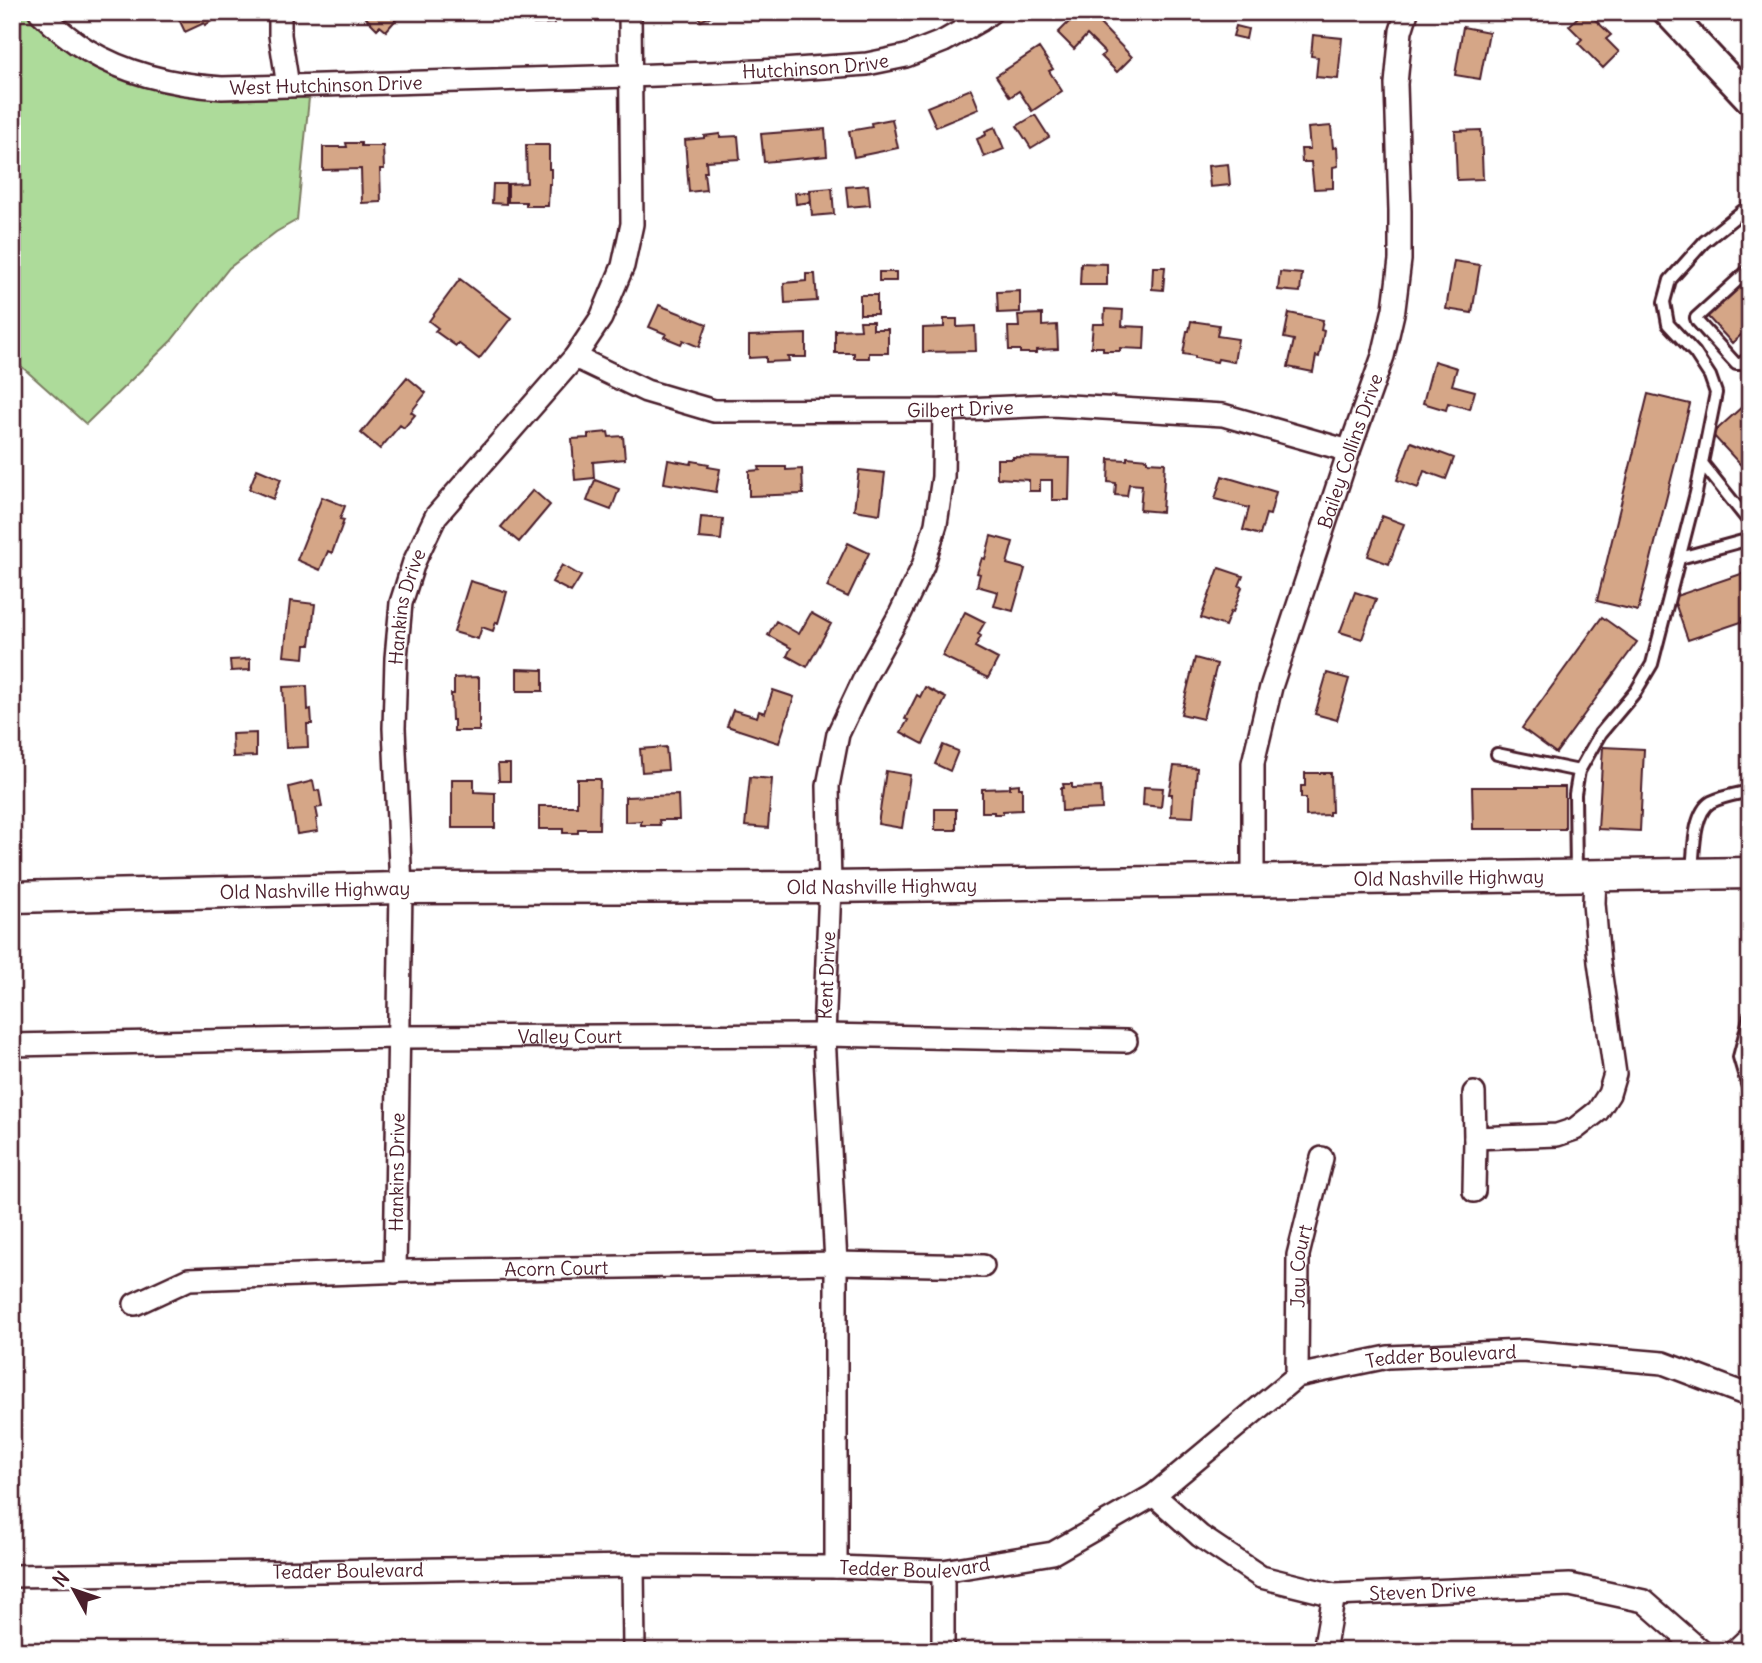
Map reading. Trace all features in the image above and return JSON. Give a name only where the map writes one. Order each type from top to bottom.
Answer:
[{"type":"main road","name":"Old Nashville Highway","points":[[12,897],[401,888],[830,887],[1750,873]]},
{"type":"street","name":"West Hutchinson Drive","points":[[40,12],[85,48],[107,61],[170,81],[200,87],[631,76]]},
{"type":"street","points":[[280,12],[280,35],[288,86]]},
{"type":"street","name":"Hankins Drive","points":[[395,1272],[401,888],[394,728],[401,603],[414,562],[436,516],[575,357],[601,318],[623,267],[632,225],[630,12]]},
{"type":"street","name":"Hutchinson Drive","points":[[631,76],[867,64],[906,56],[944,41],[991,12]]},
{"type":"street","name":"Bailey Collins Drive","points":[[1253,882],[1253,764],[1271,687],[1383,356],[1394,309],[1400,260],[1396,84],[1401,31],[1407,12]]},
{"type":"street","points":[[1667,12],[1750,100]]},
{"type":"street","name":"Gilbert Drive","points":[[575,357],[646,391],[714,411],[944,410],[1052,405],[1223,415],[1349,450]]},
{"type":"street","name":"Kent Drive","points":[[835,1567],[836,1263],[824,1035],[830,887],[828,786],[838,734],[923,566],[936,524],[943,477],[944,410]]},
{"type":"street","points":[[1475,1138],[1557,1135],[1575,1129],[1598,1111],[1609,1094],[1615,1074],[1599,962],[1594,903],[1586,876]]},
{"type":"street","name":"Valley Court","points":[[12,1045],[398,1037],[824,1035],[1126,1041]]},
{"type":"street","points":[[1474,1093],[1474,1191]]},
{"type":"street","name":"Jay Court","points":[[1297,1376],[1298,1255],[1322,1158]]},
{"type":"street","name":"Acorn Court","points":[[135,1304],[189,1279],[836,1263],[984,1266]]},
{"type":"street","name":"Tedder Boulevard","points":[[12,1576],[633,1566],[835,1567],[943,1571],[1053,1553],[1154,1495],[1297,1376],[1388,1357],[1523,1351],[1663,1363],[1750,1396]]},
{"type":"street","name":"Steven Drive","points":[[1154,1495],[1200,1536],[1261,1577],[1334,1595],[1570,1585],[1644,1601],[1701,1651]]},
{"type":"street","points":[[633,1566],[634,1651]]},
{"type":"street","points":[[943,1571],[943,1651]]},
{"type":"street","points":[[1325,1651],[1334,1595]]},
{"type":"street","points":[[1735,1651],[1750,1637]]},
{"type":"lane","points":[[1586,876],[1575,794],[1579,771],[1600,734],[1636,691],[1652,664],[1696,493],[1716,393],[1710,376],[1695,353],[1668,324],[1664,302],[1670,280],[1704,242],[1750,205]]},
{"type":"lane","points":[[1750,269],[1696,318],[1736,364],[1741,364],[1750,356]]},
{"type":"lane","points":[[1702,463],[1750,523]]},
{"type":"lane","points":[[1679,558],[1750,539]]},
{"type":"lane","points":[[1497,754],[1579,771]]},
{"type":"lane","points":[[1691,874],[1698,818],[1703,810],[1711,803],[1750,790]]},
{"type":"lane","points":[[1750,1015],[1738,1057],[1750,1094]]},
{"type":"green space","points":[[12,12],[24,12],[67,48],[114,75],[166,92],[222,99],[309,98],[297,220],[276,232],[229,268],[171,341],[86,424],[12,358]]},
{"type":"building","points":[[227,12],[205,25],[204,23],[185,32],[176,13]]},
{"type":"building","points":[[366,12],[401,14],[386,31],[380,26],[377,29],[366,18],[369,15]]},
{"type":"building","points":[[520,12],[568,12],[568,20],[534,24],[534,21],[520,22]]},
{"type":"building","points":[[686,12],[719,12],[701,21],[697,14],[689,18]]},
{"type":"building","points":[[768,12],[815,12],[815,15],[768,18]]},
{"type":"building","points":[[1073,12],[1106,12],[1109,15],[1100,24],[1132,57],[1117,72],[1101,56],[1105,53],[1087,35],[1074,49],[1058,33],[1073,18],[1070,16]]},
{"type":"building","points":[[1583,12],[1587,12],[1611,35],[1606,39],[1619,52],[1603,68],[1578,43],[1582,39],[1569,26]]},
{"type":"building","points":[[1236,26],[1248,29],[1246,39],[1233,36]]},
{"type":"building","points":[[1463,27],[1489,32],[1480,79],[1455,75]]},
{"type":"building","points":[[1313,35],[1342,38],[1338,79],[1316,77],[1318,57],[1311,56]]},
{"type":"building","points":[[1039,48],[1053,69],[1049,71],[1062,91],[1032,111],[1019,91],[1010,97],[996,76]]},
{"type":"building","points":[[971,89],[979,109],[936,127],[927,107]]},
{"type":"building","points":[[1035,115],[1049,137],[1031,148],[1017,126]]},
{"type":"building","points":[[892,119],[898,148],[854,157],[849,131],[872,127],[871,123]]},
{"type":"building","points":[[1331,126],[1333,148],[1337,147],[1338,166],[1333,167],[1333,188],[1314,189],[1311,162],[1302,162],[1301,149],[1310,149],[1308,128]]},
{"type":"building","points":[[995,127],[1004,149],[984,157],[977,139],[986,135],[985,131]]},
{"type":"building","points":[[825,129],[827,156],[764,162],[761,134]]},
{"type":"building","points":[[1481,130],[1483,179],[1457,180],[1455,131]]},
{"type":"building","points":[[720,134],[720,137],[738,136],[740,159],[706,161],[706,190],[689,192],[685,140]]},
{"type":"building","points":[[346,143],[383,146],[384,169],[380,169],[381,202],[362,203],[361,169],[323,170],[323,147],[347,147]]},
{"type":"building","points":[[526,145],[549,145],[551,184],[548,206],[526,206],[526,202],[508,202],[508,184],[527,183]]},
{"type":"building","points":[[1228,164],[1230,185],[1210,187],[1208,166]]},
{"type":"building","points":[[493,184],[506,184],[506,204],[492,203]]},
{"type":"building","points":[[868,185],[870,205],[848,207],[846,187]]},
{"type":"building","points":[[832,188],[834,214],[812,216],[810,190]]},
{"type":"building","points":[[810,192],[811,202],[796,204],[795,193]]},
{"type":"building","points":[[1454,261],[1480,265],[1472,313],[1446,309]]},
{"type":"building","points":[[1081,263],[1107,264],[1107,285],[1080,285]]},
{"type":"building","points":[[1153,267],[1165,267],[1163,290],[1152,289]]},
{"type":"building","points":[[879,272],[896,272],[896,281],[879,281]]},
{"type":"building","points":[[1280,272],[1302,274],[1300,292],[1278,290]]},
{"type":"building","points":[[806,274],[815,274],[817,301],[785,303],[784,283],[806,281]]},
{"type":"building","points":[[1750,277],[1750,327],[1732,343],[1707,316]]},
{"type":"building","points":[[460,279],[511,318],[479,359],[458,343],[456,346],[435,331],[438,328],[429,321]]},
{"type":"building","points":[[1020,291],[1020,312],[998,313],[997,292]]},
{"type":"building","points":[[860,295],[877,295],[877,314],[860,314]]},
{"type":"building","points":[[659,305],[707,324],[699,347],[683,340],[681,344],[649,327]]},
{"type":"building","points":[[1105,309],[1123,310],[1122,326],[1145,327],[1144,349],[1120,348],[1120,351],[1103,351],[1103,347],[1091,347],[1093,324],[1104,324]]},
{"type":"building","points":[[1289,313],[1323,320],[1321,330],[1324,331],[1319,357],[1316,356],[1313,372],[1288,367],[1294,340],[1284,338]]},
{"type":"building","points":[[1042,314],[1042,326],[1057,325],[1058,349],[1036,350],[1036,353],[1009,350],[1008,327],[1019,327],[1018,315]]},
{"type":"building","points":[[944,319],[957,319],[957,327],[975,326],[976,351],[923,352],[923,328],[944,327]]},
{"type":"building","points":[[860,321],[873,321],[873,329],[888,329],[888,353],[869,353],[869,358],[854,358],[854,353],[835,353],[835,330],[861,329]]},
{"type":"building","points":[[1191,321],[1219,325],[1217,336],[1238,339],[1234,362],[1218,359],[1217,362],[1183,354]]},
{"type":"building","points":[[806,334],[806,357],[788,357],[789,361],[766,362],[766,357],[749,358],[749,336]]},
{"type":"building","points":[[1434,361],[1457,368],[1452,385],[1475,391],[1470,409],[1448,403],[1446,410],[1423,403]]},
{"type":"building","points":[[407,377],[426,393],[411,412],[415,415],[404,428],[400,425],[380,449],[361,433]]},
{"type":"building","points":[[1648,394],[1690,404],[1638,611],[1597,601]]},
{"type":"building","points":[[1743,406],[1750,413],[1750,475],[1712,434]]},
{"type":"building","points":[[608,432],[609,437],[623,436],[625,459],[593,462],[594,478],[575,480],[572,439]]},
{"type":"building","points":[[1411,442],[1454,458],[1446,479],[1424,471],[1418,488],[1397,480]]},
{"type":"building","points":[[1127,457],[1165,463],[1162,512],[1140,510],[1142,485],[1129,484],[1127,496],[1115,495],[1116,483],[1108,482],[1109,459],[1127,460]]},
{"type":"building","points":[[1070,458],[1069,500],[1052,500],[1052,480],[1040,480],[1040,491],[1029,491],[1029,480],[997,478],[997,459]]},
{"type":"building","points":[[668,460],[691,464],[692,461],[720,469],[716,492],[664,483]]},
{"type":"building","points":[[759,467],[802,469],[803,494],[749,496],[749,471],[760,470]]},
{"type":"building","points":[[257,469],[281,479],[273,499],[249,489]]},
{"type":"building","points":[[859,470],[885,473],[880,514],[854,510]]},
{"type":"building","points":[[1222,476],[1276,492],[1270,515],[1266,514],[1260,535],[1243,530],[1249,508],[1215,499]]},
{"type":"building","points":[[595,480],[619,489],[611,510],[587,501]]},
{"type":"building","points":[[533,490],[550,505],[519,542],[501,527]]},
{"type":"building","points":[[322,497],[345,506],[340,519],[344,520],[332,553],[328,551],[320,570],[297,560]]},
{"type":"building","points":[[1382,516],[1404,524],[1389,564],[1368,556]]},
{"type":"building","points":[[701,517],[723,519],[721,540],[699,538]]},
{"type":"building","points":[[991,536],[1013,542],[1007,564],[1025,569],[1013,611],[994,606],[998,592],[977,586],[980,574],[977,573],[982,558],[985,559]]},
{"type":"building","points":[[848,543],[869,553],[848,597],[827,587]]},
{"type":"building","points":[[562,565],[581,576],[571,592],[552,582]]},
{"type":"building","points":[[1219,568],[1243,576],[1233,612],[1231,611],[1225,626],[1201,618]]},
{"type":"building","points":[[1750,571],[1750,619],[1688,640],[1673,597]]},
{"type":"building","points":[[470,581],[507,592],[498,623],[496,622],[493,631],[482,627],[478,639],[454,632]]},
{"type":"building","points":[[1355,592],[1376,599],[1362,639],[1340,632]]},
{"type":"building","points":[[290,601],[315,604],[310,645],[305,645],[304,658],[284,656]]},
{"type":"building","points":[[965,612],[985,622],[975,647],[998,659],[988,678],[942,656]]},
{"type":"building","points":[[811,613],[831,624],[807,667],[787,656],[791,648],[768,635],[776,621],[799,634]]},
{"type":"building","points":[[1602,617],[1637,642],[1556,753],[1522,728]]},
{"type":"building","points":[[1195,658],[1217,664],[1203,719],[1181,714]]},
{"type":"building","points":[[250,659],[250,670],[231,671],[230,660]]},
{"type":"building","points":[[517,669],[543,670],[543,691],[517,691]]},
{"type":"building","points":[[1327,673],[1349,679],[1337,720],[1315,714]]},
{"type":"building","points":[[479,677],[479,731],[454,731],[451,694],[454,694],[454,678]]},
{"type":"building","points":[[307,686],[308,710],[311,709],[312,724],[307,724],[308,747],[286,748],[283,687]]},
{"type":"building","points":[[925,687],[946,698],[923,744],[901,732],[917,695],[920,697]]},
{"type":"building","points":[[773,690],[794,697],[779,743],[727,726],[733,710],[757,717],[759,711],[765,713]]},
{"type":"building","points":[[256,733],[256,756],[233,757],[232,734]]},
{"type":"building","points":[[943,745],[958,751],[950,771],[935,764]]},
{"type":"building","points":[[666,747],[668,770],[642,772],[640,749]]},
{"type":"building","points":[[1603,747],[1644,749],[1640,831],[1598,829]]},
{"type":"building","points":[[498,764],[510,764],[510,781],[499,781]]},
{"type":"building","points":[[1174,766],[1197,768],[1193,817],[1171,816],[1172,794],[1169,794]]},
{"type":"building","points":[[886,771],[910,775],[902,828],[878,824]]},
{"type":"building","points":[[1305,773],[1331,773],[1332,812],[1329,812],[1329,815],[1306,816],[1306,798],[1301,798]]},
{"type":"building","points":[[750,777],[772,779],[768,828],[745,826]]},
{"type":"building","points":[[452,779],[474,779],[474,792],[495,793],[495,828],[452,828]]},
{"type":"building","points":[[577,779],[600,779],[599,829],[578,829],[578,833],[563,833],[563,829],[539,829],[539,806],[577,806]]},
{"type":"building","points":[[313,781],[315,791],[319,790],[322,807],[316,808],[318,831],[297,834],[289,787]]},
{"type":"building","points":[[1019,784],[1019,788],[1022,788],[1022,810],[1003,811],[1003,814],[982,812],[982,789],[1010,788],[1010,785]]},
{"type":"building","points":[[1063,784],[1072,784],[1072,788],[1101,787],[1102,809],[1062,811]]},
{"type":"building","points":[[1144,787],[1163,788],[1161,807],[1143,805]]},
{"type":"building","points":[[1472,787],[1565,787],[1565,829],[1473,829]]},
{"type":"building","points":[[678,795],[679,820],[659,820],[660,825],[641,825],[641,821],[625,822],[625,797]]},
{"type":"building","points":[[935,809],[956,809],[956,830],[935,830]]}]
